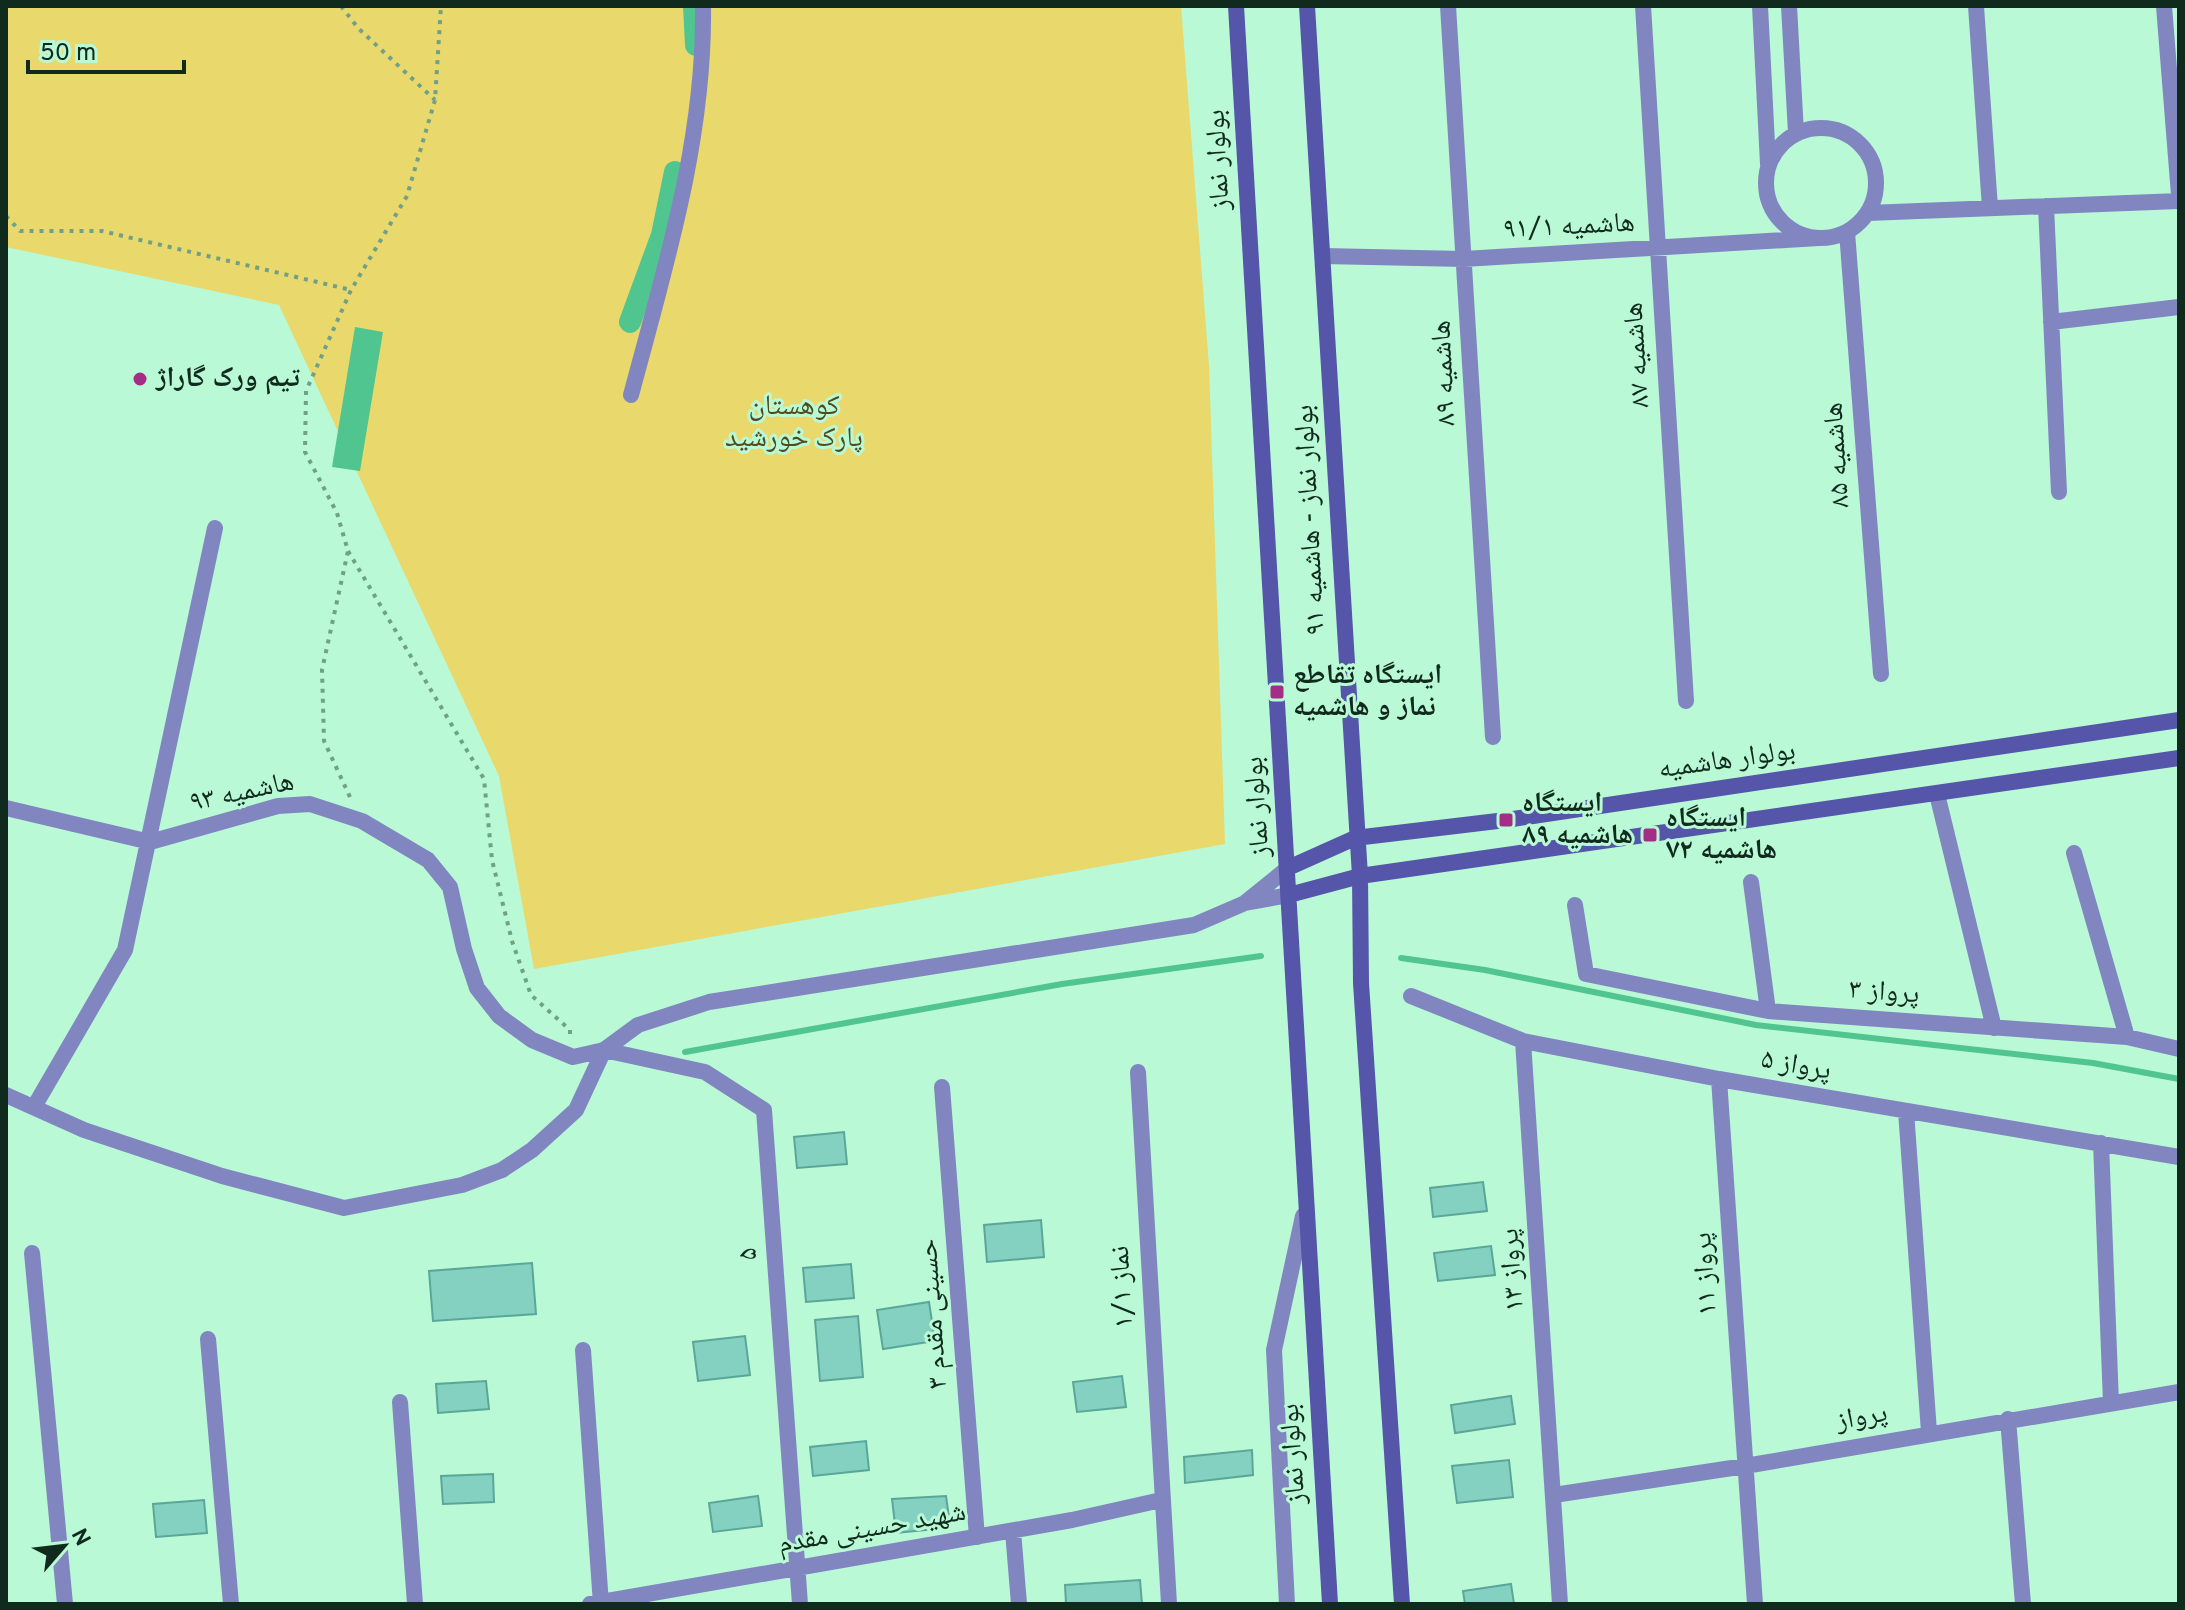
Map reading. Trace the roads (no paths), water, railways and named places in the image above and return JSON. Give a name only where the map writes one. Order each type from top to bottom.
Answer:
[{"type":"main road","name":"بولوار نماز","points":[[1236,6],[1288,868],[1304,1215],[1330,1604]]},
{"type":"main road","points":[[1307,6],[1323,256]]},
{"type":"main road","name":"بولوار نماز - هاشمیه ۹۱","points":[[1323,256],[1355,838],[1360,876]]},
{"type":"main road","name":"بولوار هاشمیه","points":[[1288,868],[1355,838],[1521,817],[2179,720]]},
{"type":"main road","points":[[1289,895],[1360,876],[2179,758]]},
{"type":"main road","points":[[1360,876],[1361,983],[1402,1604]]},
{"type":"street","points":[[631,395],[681,209],[704,55],[703,6]]},
{"type":"street","name":"هاشمیه ۸۹","points":[[1448,6],[1493,737]]},
{"type":"street","name":"هاشمیه ۸۷","points":[[1643,6],[1686,701]]},
{"type":"street","points":[[1760,6],[1767,194],[1780,220],[1805,236],[1819,238],[1847,232],[1868,213],[1874,200],[1876,171],[1863,145],[1852,136],[1824,127],[1796,133],[1775,152],[1768,165]]},
{"type":"street","points":[[1789,6],[1796,133]]},
{"type":"street","points":[[1976,6],[1990,208]]},
{"type":"street","points":[[1868,213],[2179,198],[2164,6]]},
{"type":"street","points":[[2046,206],[2059,492]]},
{"type":"street","name":"هاشمیه ۸۵","points":[[1847,232],[1881,674]]},
{"type":"street","name":"هاشمیه ۹۱/۱","points":[[1323,256],[1464,259],[1819,238]]},
{"type":"street","points":[[2051,322],[2179,307]]},
{"type":"street","points":[[34,1107],[125,950],[215,528]]},
{"type":"street","points":[[1937,794],[1994,1028]]},
{"type":"street","name":"هاشمیه ۹۳","points":[[6,808],[150,842],[278,806],[310,804],[362,821],[428,860],[450,887],[459,912],[464,949],[477,988],[499,1016],[532,1040],[573,1057],[604,1050]]},
{"type":"street","points":[[2074,853],[2127,1037]]},
{"type":"street","points":[[1245,903],[1288,868]]},
{"type":"street","points":[[1751,882],[1768,1011]]},
{"type":"street","points":[[6,1095],[84,1130],[222,1176],[344,1208],[462,1185],[502,1170],[532,1150],[576,1110],[604,1050],[638,1025],[709,1002],[1194,925],[1245,903],[1289,895]]},
{"type":"street","name":"پرواز ۳","points":[[1575,905],[1586,974],[1768,1011],[2127,1037],[2179,1049]]},
{"type":"street","name":"پرواز ۵","points":[[1411,996],[1523,1041],[1719,1079],[2179,1157]]},
{"type":"street","name":"پرواز ۱۳","points":[[1523,1041],[1560,1604]]},
{"type":"street","name":"۵","points":[[604,1050],[705,1072],[764,1110],[798,1568]]},
{"type":"street","name":"نماز ۱/۱","points":[[1138,1072],[1169,1604]]},
{"type":"street","name":"پرواز ۱۱","points":[[1719,1079],[1755,1604]]},
{"type":"street","name":"حسینی مقدم ۳","points":[[942,1087],[977,1537]]},
{"type":"street","points":[[1906,1111],[1929,1432]]},
{"type":"street","points":[[2101,1143],[2111,1403]]},
{"type":"street","points":[[1287,1604],[1274,1350],[1304,1215]]},
{"type":"street","points":[[32,1253],[65,1604]]},
{"type":"street","points":[[208,1339],[231,1604]]},
{"type":"street","points":[[583,1350],[597,1603]]},
{"type":"street","name":"پرواز","points":[[1554,1495],[1745,1466],[1929,1432],[2179,1392]]},
{"type":"street","points":[[400,1402],[415,1604]]},
{"type":"street","points":[[2008,1419],[2023,1604]]},
{"type":"street","name":"شهید حسینی مقدم","points":[[597,1603],[1013,1531],[1161,1500]]},
{"type":"street","points":[[1013,1531],[1019,1604]]},
{"type":"street","points":[[798,1568],[800,1604]]},
{"type":"waterway","points":[[694,6],[696,45]]},
{"type":"waterway","points":[[630,322],[662,235],[675,172]]},
{"type":"waterway","points":[[685,1052],[1062,984],[1261,956]]},
{"type":"waterway","points":[[1401,958],[1485,970],[1756,1025],[2093,1063],[2179,1079]]},
{"type":"place","name":"تیم ورک گاراژ","points":[[140,379]]},
{"type":"place","name":"ایستگاه تقاطع نماز و هاشمیه","points":[[1277,692]]},
{"type":"place","name":"ایستگاه هاشمیه ۸۹","points":[[1506,820]]},
{"type":"place","name":"ایستگاه هاشمیه ۷۲","points":[[1650,835]]},
{"type":"park label","name":"کوهستان پارک خورشید","points":[[794,423]]}]
